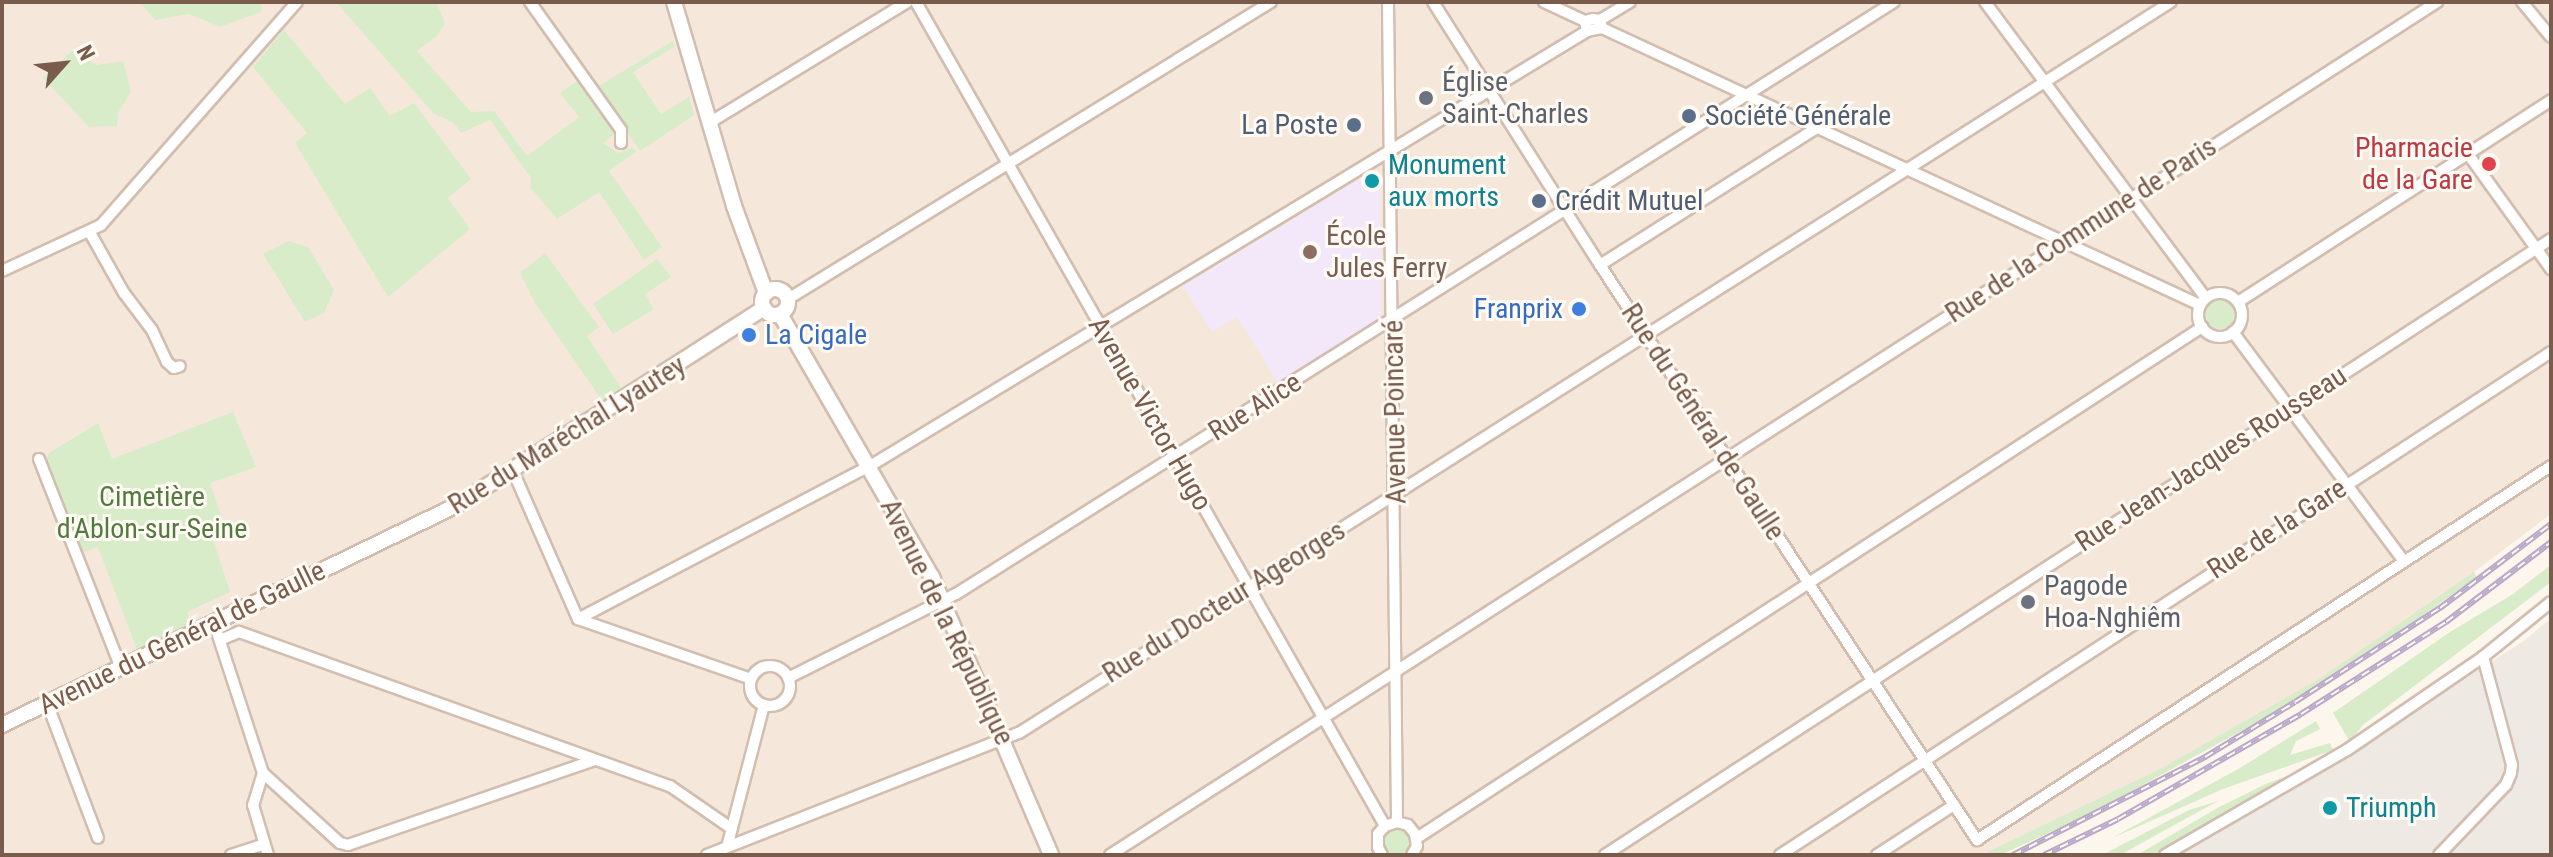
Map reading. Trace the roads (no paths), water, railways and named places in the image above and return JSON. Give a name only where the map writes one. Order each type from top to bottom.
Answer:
[{"type":"main road","points":[[674,2],[765,300],[780,314],[786,308],[788,299],[779,289],[765,300]]},
{"type":"main road","name":"Rue du Maréchal Lyautey","points":[[363,551],[457,505],[513,471],[765,300]]},
{"type":"main road","name":"Avenue de la République","points":[[780,314],[870,466],[943,601],[1051,855]]},
{"type":"main road","name":"Avenue du Général de Gaulle","points":[[2,725],[363,551]]},
{"type":"street","points":[[2,271],[101,225],[297,2]]},
{"type":"street","points":[[530,2],[621,130],[621,143]]},
{"type":"street","points":[[709,123],[907,2]]},
{"type":"street","name":"Avenue Victor Hugo","points":[[916,2],[1385,826]]},
{"type":"street","points":[[788,299],[1271,2]]},
{"type":"street","name":"Avenue Poincaré","points":[[1388,2],[1396,494],[1397,822]]},
{"type":"street","name":"Rue du Général de Gaulle","points":[[1433,2],[1600,265],[1977,840],[2404,561]]},
{"type":"street","points":[[1544,2],[1586,26]]},
{"type":"street","points":[[578,619],[870,466],[1488,92],[1586,26],[1601,24],[1630,2]]},
{"type":"street","name":"Rue Alice","points":[[788,678],[943,601],[1394,320],[1894,2]]},
{"type":"street","points":[[1985,2],[2131,198],[2203,301]]},
{"type":"street","name":"Rue du Docteur Ageorges","points":[[707,855],[729,851],[1004,739],[1032,724],[2171,2]]},
{"type":"street","name":"Rue de la Commune de Paris","points":[[1110,855],[2437,2]]},
{"type":"street","points":[[2522,2],[2551,37]]},
{"type":"street","points":[[1601,24],[1815,129],[2064,243],[2203,301]]},
{"type":"street","points":[[2238,302],[2551,100]]},
{"type":"street","points":[[1600,265],[1815,129]]},
{"type":"street","points":[[2468,154],[2551,269]]},
{"type":"street","points":[[89,231],[124,293],[152,330],[167,362],[174,368],[180,366]]},
{"type":"street","name":"Rue Jean-Jacques Rousseau","points":[[1605,855],[2551,239]]},
{"type":"street","points":[[2220,293],[2238,302],[2242,315],[2233,332],[2220,337],[2202,327],[2198,316],[2203,301],[2220,293]]},
{"type":"street","points":[[1412,855],[1417,838],[2202,327]]},
{"type":"street","points":[[2233,332],[2404,561],[2551,466]]},
{"type":"street","name":"Rue de la Gare","points":[[1780,855],[2551,352]]},
{"type":"street","points":[[39,459],[121,668]]},
{"type":"street","points":[[513,471],[578,619],[751,679]]},
{"type":"street","points":[[2165,855],[2347,750],[2483,657],[2551,602]]},
{"type":"street","points":[[214,623],[263,773],[340,843],[348,845],[596,759]]},
{"type":"street","points":[[220,640],[239,632],[670,786],[732,829]]},
{"type":"street","points":[[2439,855],[2506,785],[2511,773],[2512,765],[2483,657]]},
{"type":"street","points":[[767,666],[782,670],[788,678],[786,698],[779,704],[764,705],[752,695],[751,679],[767,666]]},
{"type":"street","points":[[47,703],[98,838]]},
{"type":"street","points":[[729,851],[764,705]]},
{"type":"street","points":[[231,855],[266,850],[253,805],[263,773]]},
{"type":"street","points":[[1877,855],[1954,805]]},
{"type":"street","points":[[1382,855],[1377,841],[1385,826],[1397,822],[1408,825],[1417,838]]},
{"type":"railway","points":[[2013,855],[2205,757],[2295,702],[2440,608],[2551,524]]},
{"type":"railway","points":[[2044,855],[2118,819],[2301,714],[2446,622],[2551,542]]},
{"type":"place","name":"Église Saint-Charles","points":[[1426,98]]},
{"type":"place","name":"Société Générale","points":[[1689,116]]},
{"type":"place","name":"La Poste","points":[[1354,125]]},
{"type":"place","name":"Pharmacie de la Gare","points":[[2489,164]]},
{"type":"place","name":"Monument aux morts","points":[[1372,181]]},
{"type":"place","name":"Crédit Mutuel","points":[[1539,201]]},
{"type":"place","name":"École Jules Ferry","points":[[1310,252]]},
{"type":"place","name":"Franprix","points":[[1579,309]]},
{"type":"place","name":"La Cigale","points":[[749,335]]},
{"type":"place","name":"Pagode Hoa-Nghiêm","points":[[2028,602]]},
{"type":"place","name":"Triumph","points":[[2330,808]]},
{"type":"park label","name":"Cimetière d'Ablon-sur-Seine","points":[[152,513]]}]
